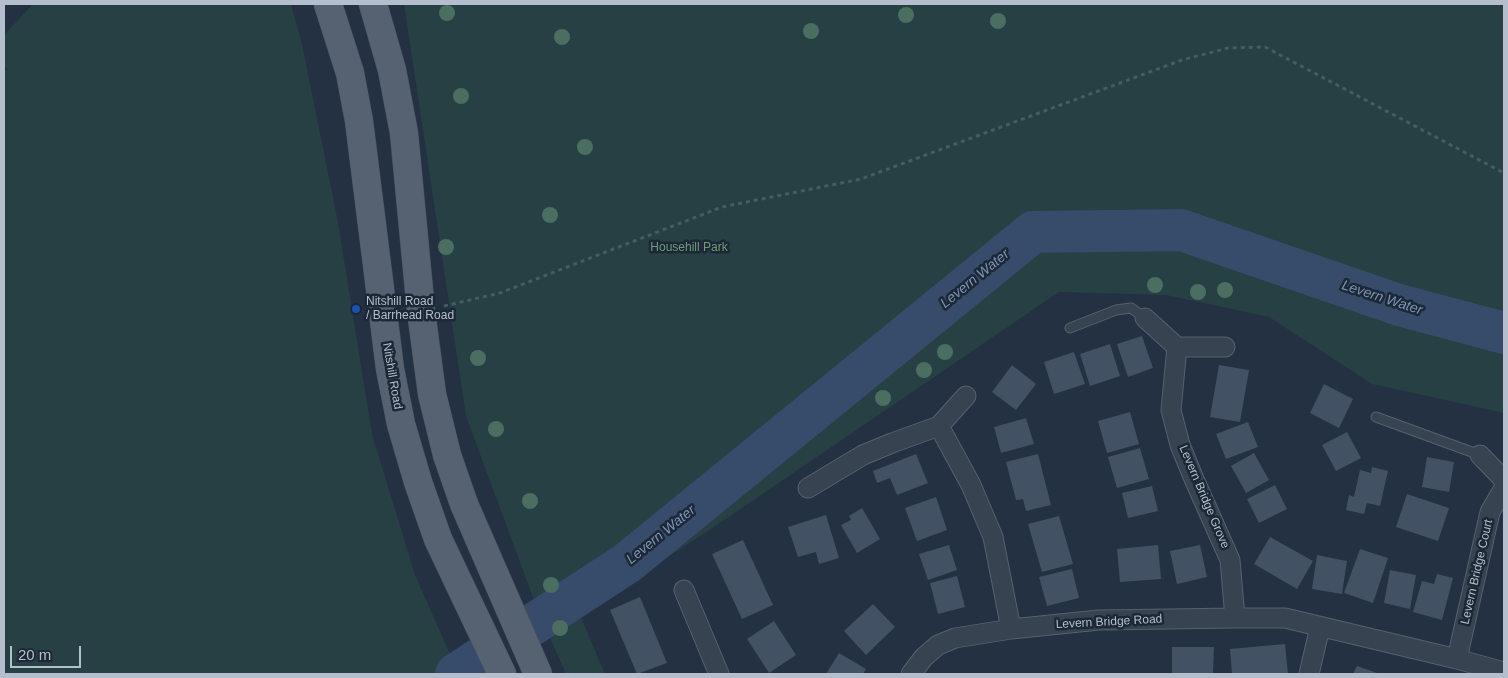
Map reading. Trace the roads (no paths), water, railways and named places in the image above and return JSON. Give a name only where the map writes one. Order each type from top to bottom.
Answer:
[{"type":"main road","name":"Nitshill Road","points":[[328,4],[350,73],[359,121],[381,308],[401,424],[418,482],[438,539],[502,674]]},
{"type":"main road","points":[[373,4],[392,70],[404,133],[421,311],[432,394],[447,455],[472,526],[538,674]]},
{"type":"main road","points":[[438,539],[472,526]]},
{"type":"street","points":[[1145,318],[1177,348],[1225,346]]},
{"type":"street","name":"Levern Bridge Grove","points":[[1177,348],[1171,410],[1180,445],[1230,560],[1235,618]]},
{"type":"street","points":[[808,488],[863,456],[939,426],[966,396]]},
{"type":"street","points":[[939,426],[971,485],[993,537],[1011,629]]},
{"type":"street","points":[[1480,455],[1504,480]]},
{"type":"street","name":"Levern Bridge Court","points":[[1457,659],[1490,512],[1504,488]]},
{"type":"street","points":[[684,590],[719,674]]},
{"type":"street","name":"Levern Bridge Road","points":[[911,674],[924,657],[938,645],[955,638],[1011,629],[1099,620],[1235,618],[1285,618],[1504,672]]},
{"type":"street","points":[[1309,674],[1320,627]]},
{"type":"lane","points":[[1070,328],[1116,310],[1131,308],[1145,318]]},
{"type":"lane","points":[[1376,417],[1480,455]]},
{"type":"waterway","name":"Levern Water","points":[[532,625],[627,563],[1033,232],[1181,230],[1399,305],[1504,333]]},
{"type":"waterway","name":"Levern Water","points":[[456,674],[479,659]]},
{"type":"place","name":"Nitshill Road / Barrhead Road","points":[[356,309]]},
{"type":"park label","name":"Househill Park","points":[[689,248]]}]
